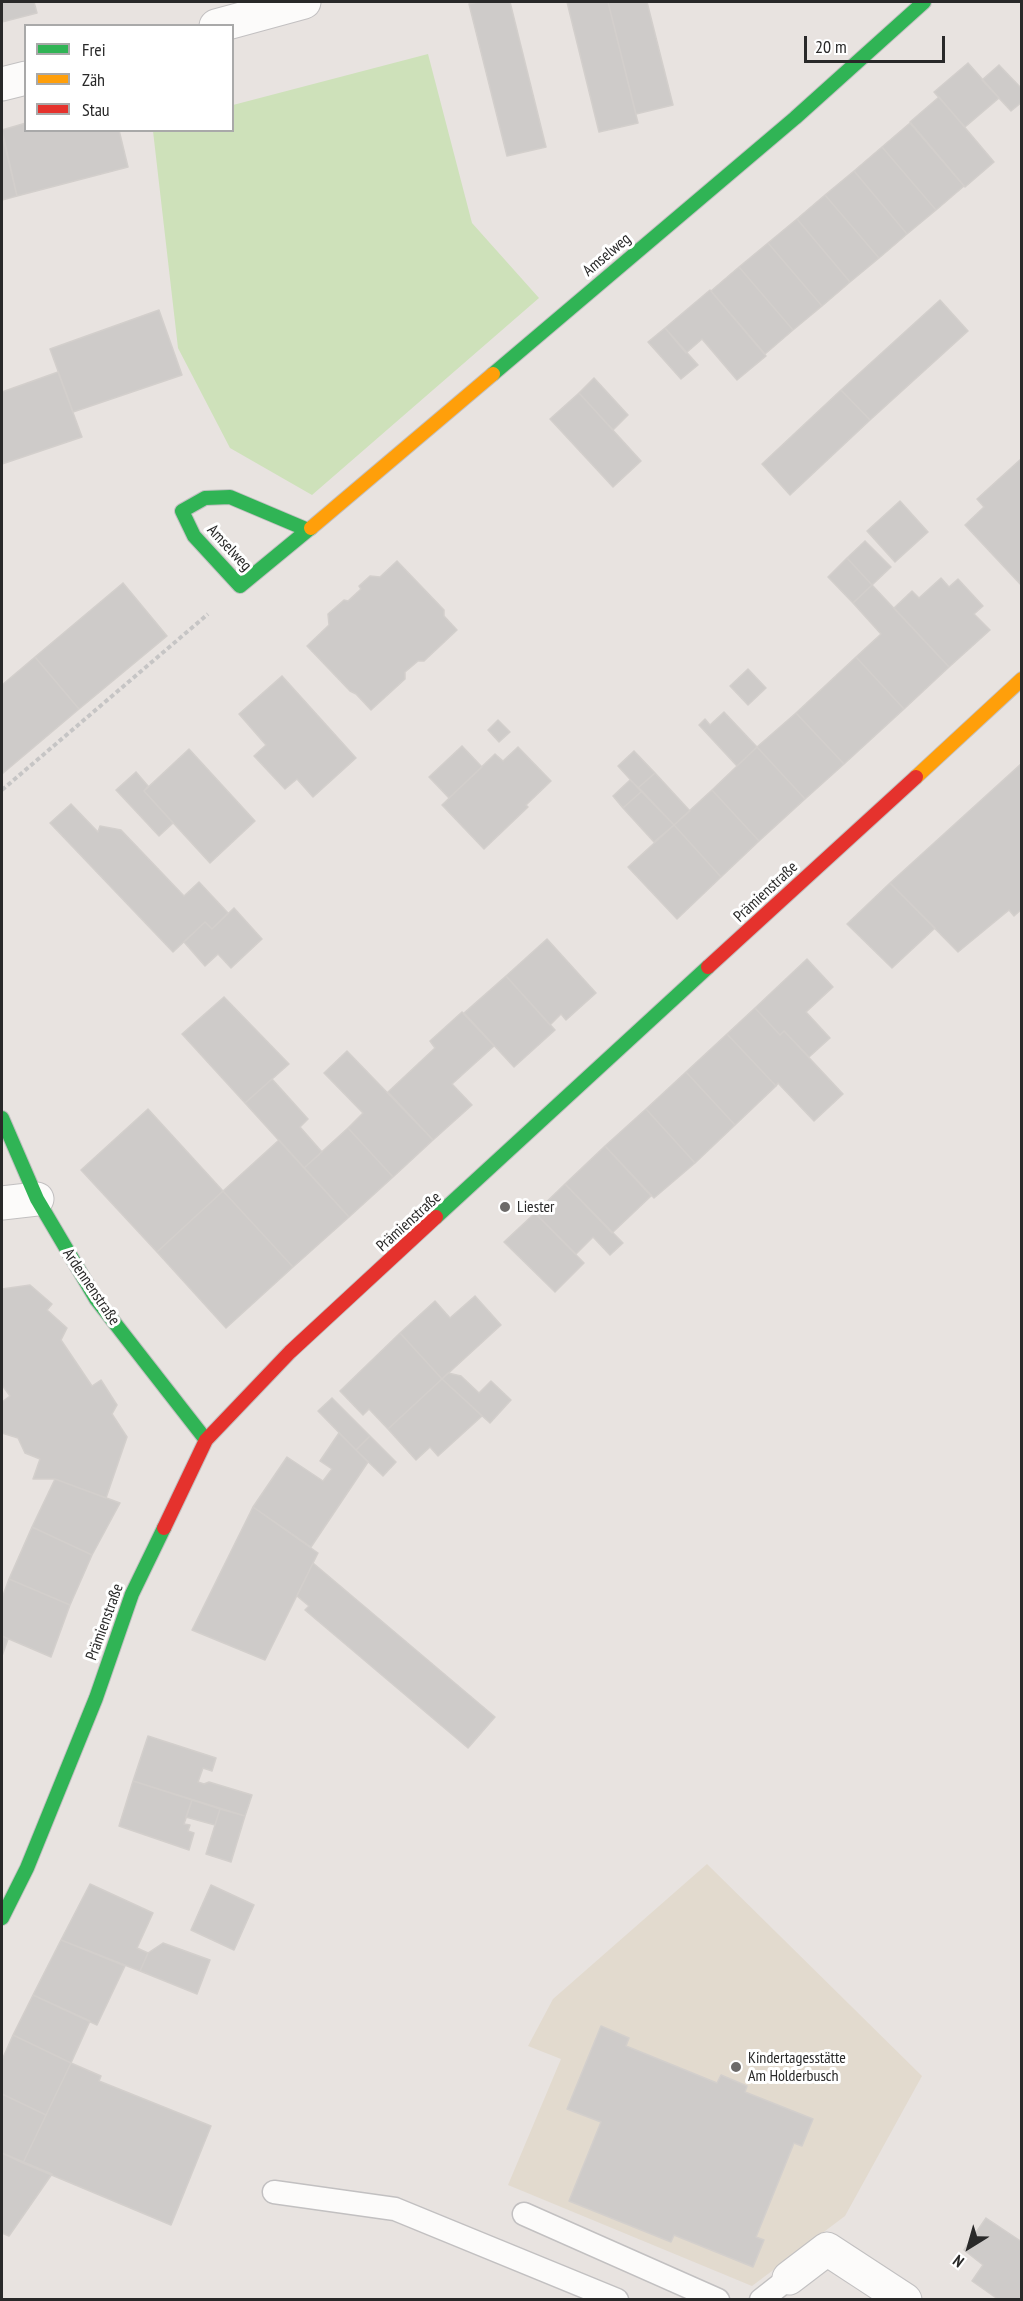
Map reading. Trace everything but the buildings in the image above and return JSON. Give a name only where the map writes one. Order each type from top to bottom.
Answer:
[{"type":"street","points":[[223,24],[304,2]]},
{"type":"street","name":"Amselweg","points":[[308,530],[230,497],[206,498],[182,511],[194,536],[240,586],[308,530],[795,118],[924,2]]},
{"type":"street","points":[[2,84],[24,78]]},
{"type":"street","name":"Prämienstraße","points":[[2,1918],[27,1868],[96,1698],[132,1593],[206,1440],[290,1352],[1022,679]]},
{"type":"street","name":"Ardennenstraße","points":[[2,1118],[37,1200],[96,1299],[206,1440]]},
{"type":"street","points":[[2,1203],[37,1200]]},
{"type":"street","points":[[789,2278],[827,2249],[905,2300]]},
{"type":"lane","points":[[274,2192],[395,2209],[617,2300]]},
{"type":"lane","points":[[524,2214],[718,2300]]},
{"type":"lane","points":[[761,2300],[789,2278]]},
{"type":"path","points":[[2,790],[240,586]]},
{"type":"shaded area","name":"Kindertagesstätte Am Holderbusch","points":[[707,1864],[922,2076],[845,2216],[752,2286],[508,2185],[561,2059],[528,2046],[553,1999]]},
{"type":"green space","points":[[428,54],[472,223],[539,298],[312,495],[230,448],[178,348],[153,132],[234,132],[234,105]]},
{"type":"traffic: fast","points":[[493,374],[795,118],[924,2]]},
{"type":"traffic: fast","points":[[308,530],[230,497],[205,498],[182,511],[194,536],[240,586],[311,528]]},
{"type":"traffic: fast","points":[[436,1217],[708,967]]},
{"type":"traffic: fast","points":[[2,1118],[37,1199],[96,1299],[206,1440]]},
{"type":"traffic: fast","points":[[2,1918],[27,1868],[96,1698],[132,1594],[164,1528]]},
{"type":"traffic: slow","points":[[311,528],[493,374]]},
{"type":"traffic: slow","points":[[916,777],[1022,679]]},
{"type":"traffic: jam","points":[[708,967],[916,777]]},
{"type":"traffic: jam","points":[[164,1528],[206,1440],[290,1352],[436,1217]]},
{"type":"place","name":"Liester","points":[[505,1207]]},
{"type":"place","name":"Kindertagesstätte Am Holderbusch","points":[[736,2067]]}]
